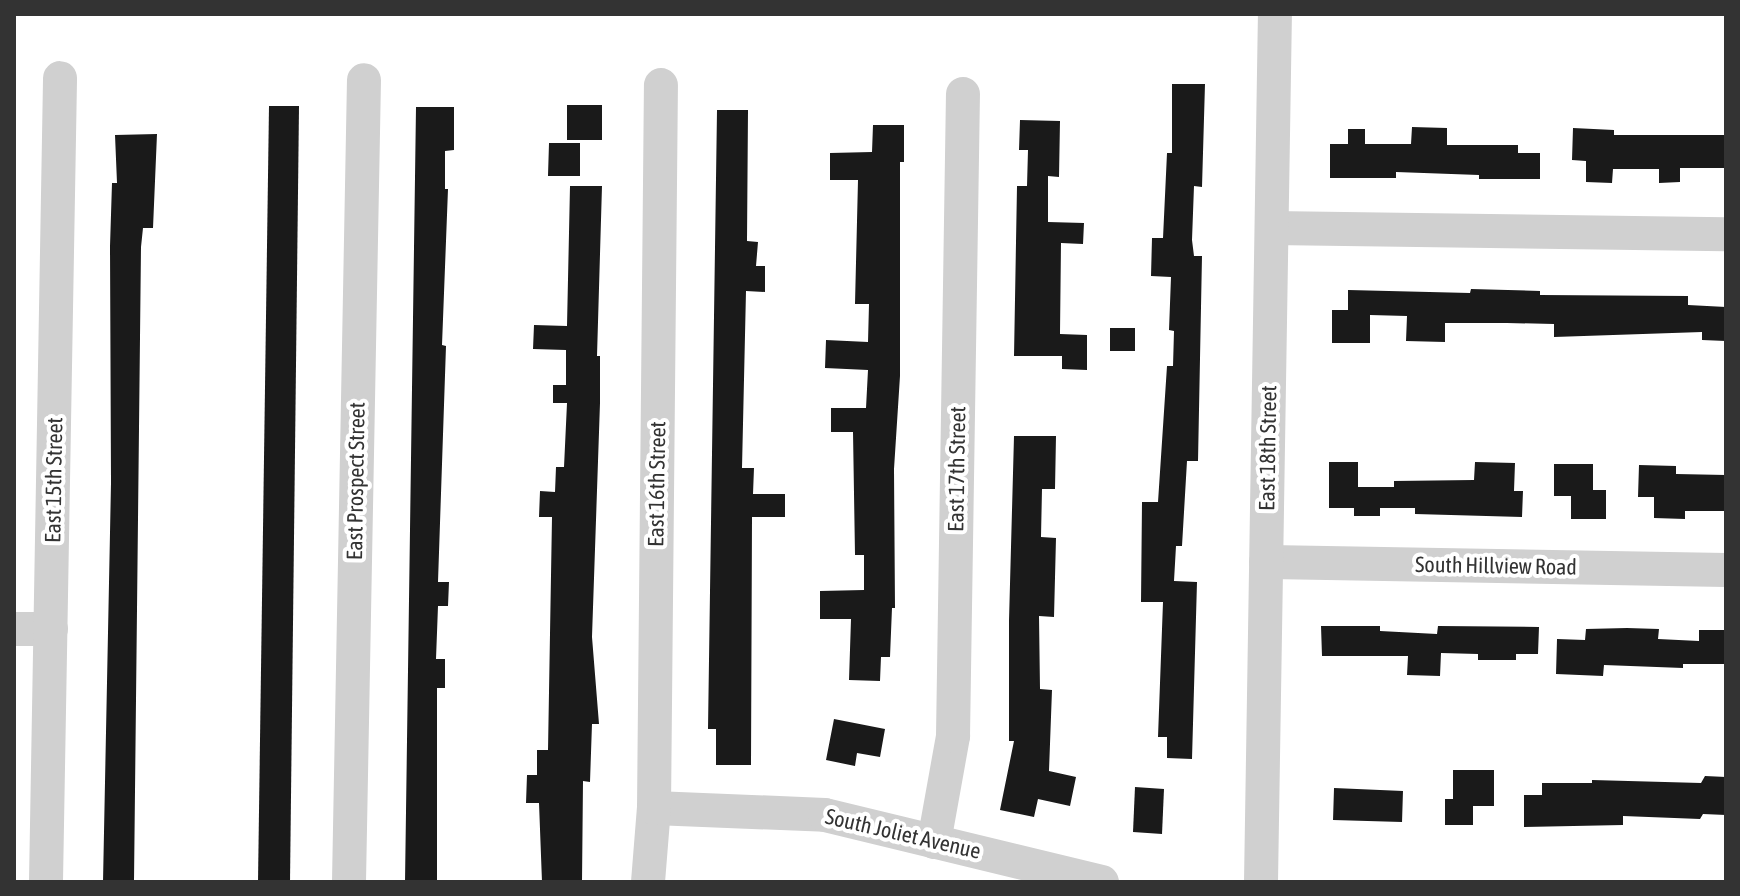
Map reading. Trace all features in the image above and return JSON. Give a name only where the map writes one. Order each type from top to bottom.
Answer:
[{"type":"street","name":"East 18th Street","points":[[1261,882],[1275,14]]},
{"type":"street","name":"East 15th Street","points":[[46,882],[60,78]]},
{"type":"street","name":"East Prospect Street","points":[[349,882],[364,80]]},
{"type":"street","name":"East 16th Street","points":[[648,882],[654,808],[661,85]]},
{"type":"street","name":"East 17th Street","points":[[934,842],[953,736],[963,94]]},
{"type":"street","points":[[1272,228],[1726,234]]},
{"type":"street","name":"South Hillview Road","points":[[1266,562],[1726,570]]},
{"type":"street","points":[[14,629],[51,629]]},
{"type":"street","name":"South Joliet Avenue","points":[[654,808],[825,815],[1102,882]]},
{"type":"building","points":[[1172,84],[1205,84],[1202,187],[1194,186],[1192,240],[1194,256],[1202,256],[1198,461],[1187,461],[1182,546],[1176,546],[1174,581],[1197,582],[1192,759],[1167,758],[1167,737],[1158,737],[1163,602],[1141,602],[1142,502],[1158,502],[1167,366],[1173,366],[1174,331],[1169,330],[1171,277],[1151,276],[1152,238],[1163,238],[1167,153],[1172,153]]},
{"type":"building","points":[[567,105],[602,105],[602,140],[567,140]]},
{"type":"building","points":[[269,106],[299,106],[290,882],[258,882]]},
{"type":"building","points":[[416,107],[454,107],[454,150],[445,151],[445,189],[448,189],[442,345],[446,346],[438,582],[449,582],[448,606],[438,606],[436,659],[445,659],[445,688],[437,688],[437,882],[405,882]]},
{"type":"building","points":[[717,110],[748,110],[747,241],[758,242],[756,266],[765,266],[765,292],[746,291],[742,468],[754,468],[753,494],[785,494],[785,517],[752,517],[751,765],[716,765],[716,729],[708,729]]},
{"type":"building","points":[[1020,120],[1060,121],[1059,177],[1048,176],[1048,222],[1084,223],[1083,244],[1061,243],[1060,334],[1087,335],[1087,370],[1062,369],[1062,356],[1014,356],[1017,186],[1027,186],[1028,150],[1019,150]]},
{"type":"building","points":[[873,125],[904,125],[904,162],[900,162],[900,376],[894,469],[895,608],[892,608],[890,657],[881,657],[880,681],[849,680],[851,619],[820,619],[820,591],[864,590],[864,555],[855,555],[853,432],[831,432],[831,408],[866,408],[868,370],[825,368],[826,340],[868,342],[869,304],[855,304],[858,180],[830,180],[830,153],[872,152]]},
{"type":"building","points":[[1412,127],[1447,128],[1447,145],[1518,145],[1518,153],[1540,153],[1540,179],[1479,179],[1479,175],[1396,172],[1396,178],[1330,178],[1330,144],[1348,144],[1348,129],[1365,129],[1365,144],[1411,144]]},
{"type":"building","points":[[1573,128],[1614,130],[1614,135],[1726,135],[1726,168],[1680,168],[1680,182],[1659,183],[1659,169],[1613,169],[1612,183],[1586,182],[1586,161],[1572,160]]},
{"type":"building","points":[[157,134],[153,228],[143,228],[141,247],[134,882],[103,882],[111,483],[110,246],[112,183],[117,183],[115,135]]},
{"type":"building","points":[[549,143],[580,143],[580,176],[548,176]]},
{"type":"building","points":[[570,186],[602,186],[597,356],[600,356],[600,403],[592,637],[599,724],[592,724],[590,782],[583,781],[582,882],[542,882],[539,803],[526,803],[527,775],[537,775],[537,750],[548,750],[552,517],[539,517],[540,491],[555,492],[556,467],[564,467],[567,403],[553,403],[553,385],[566,385],[566,350],[533,349],[534,325],[567,326]]},
{"type":"building","points":[[1471,289],[1540,291],[1540,295],[1688,296],[1688,305],[1726,307],[1726,341],[1702,340],[1702,332],[1554,337],[1554,324],[1445,323],[1445,342],[1406,341],[1407,316],[1370,315],[1370,343],[1332,343],[1332,310],[1348,310],[1348,290],[1470,293]]},
{"type":"building","points":[[1110,328],[1135,328],[1135,351],[1110,351]]},
{"type":"building","points":[[1014,436],[1056,436],[1055,489],[1042,489],[1041,537],[1056,538],[1054,617],[1039,616],[1040,689],[1052,690],[1049,771],[1076,777],[1070,806],[1038,799],[1034,817],[1000,810],[1014,741],[1009,741],[1009,621]]},
{"type":"building","points":[[1329,462],[1358,462],[1358,487],[1394,487],[1394,481],[1474,480],[1475,462],[1515,463],[1514,491],[1523,491],[1522,517],[1415,514],[1415,508],[1380,508],[1380,516],[1354,516],[1354,508],[1329,508]]},
{"type":"building","points":[[1554,464],[1593,464],[1593,490],[1606,490],[1606,519],[1571,519],[1571,496],[1554,496]]},
{"type":"building","points":[[1639,465],[1676,466],[1676,474],[1726,475],[1726,511],[1685,511],[1685,519],[1654,518],[1654,497],[1638,497]]},
{"type":"building","points":[[1321,626],[1380,626],[1380,631],[1437,634],[1438,626],[1539,627],[1538,654],[1516,654],[1516,660],[1478,660],[1478,654],[1441,653],[1440,676],[1407,675],[1408,656],[1322,656]]},
{"type":"building","points":[[1586,629],[1659,629],[1658,639],[1699,641],[1699,630],[1726,630],[1726,664],[1683,664],[1683,668],[1604,665],[1603,676],[1556,674],[1557,639],[1585,640]]},
{"type":"building","points":[[834,719],[885,729],[880,757],[857,753],[855,766],[826,760]]},
{"type":"building","points":[[1453,770],[1494,770],[1494,806],[1473,806],[1473,825],[1445,825],[1445,799],[1453,799]]},
{"type":"building","points":[[1705,776],[1726,777],[1726,815],[1703,814],[1700,819],[1623,816],[1623,825],[1524,827],[1524,795],[1542,795],[1542,783],[1592,783],[1592,780],[1701,783]]},
{"type":"building","points":[[1135,787],[1164,789],[1162,834],[1133,832]]},
{"type":"building","points":[[1334,788],[1403,791],[1402,822],[1333,820]]}]
